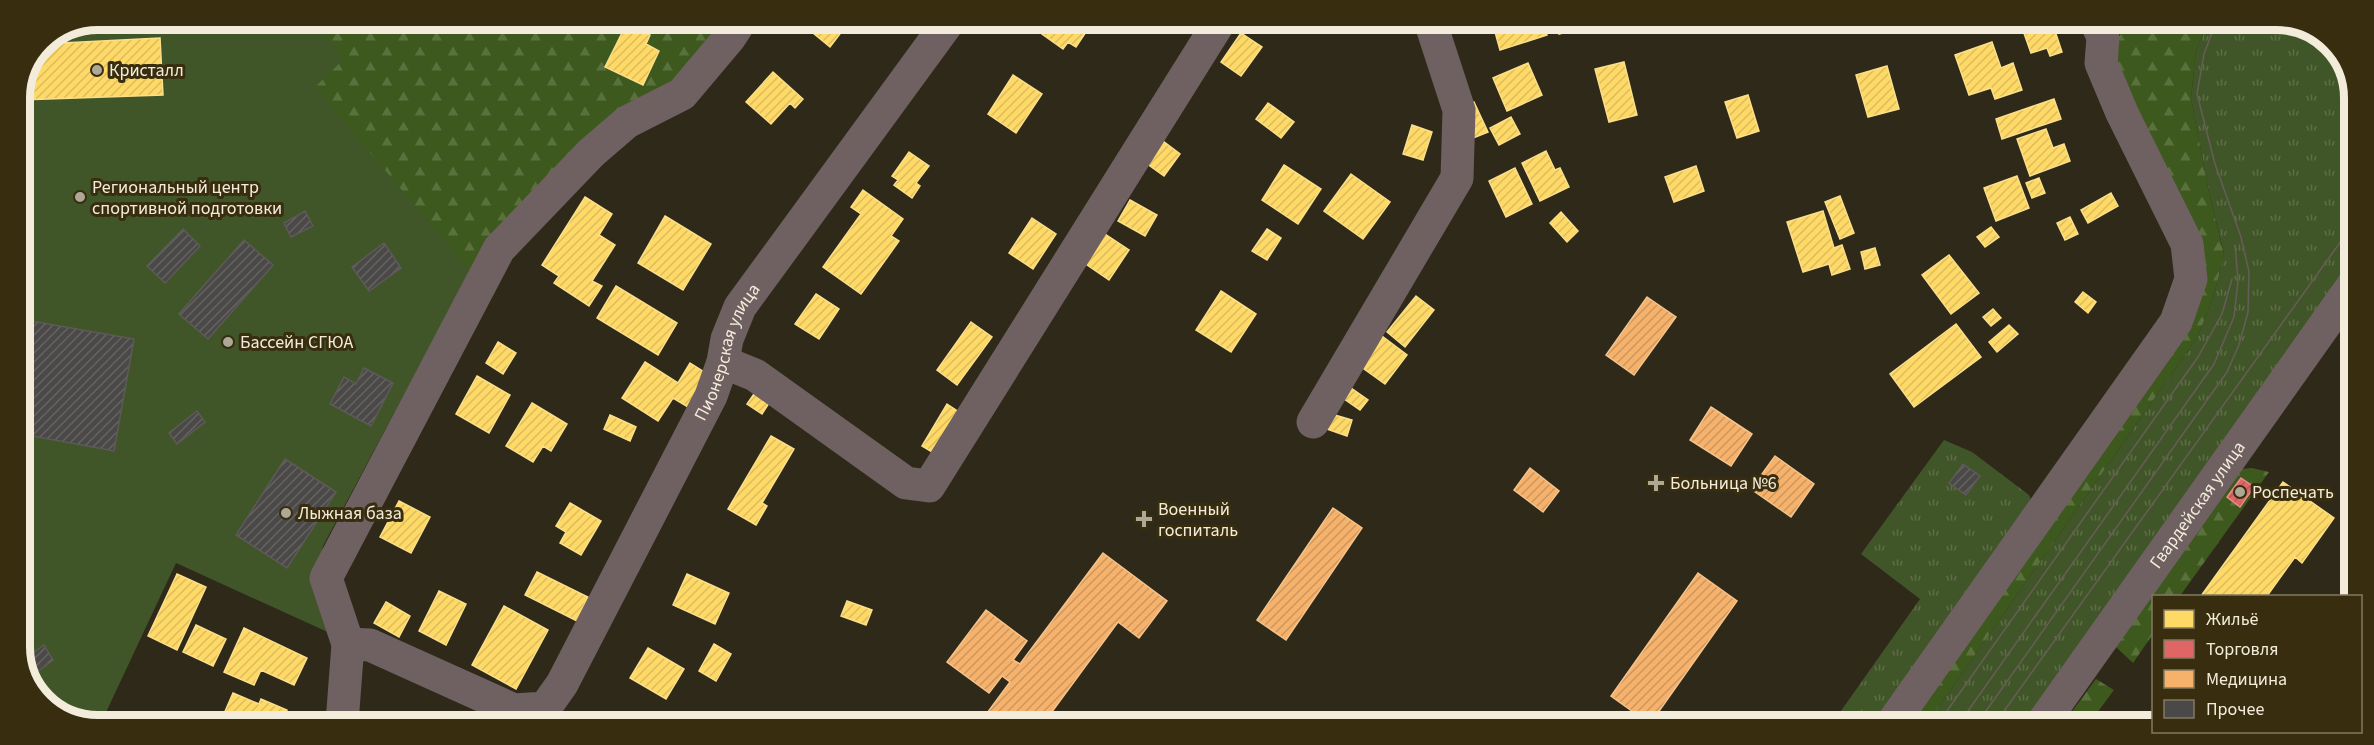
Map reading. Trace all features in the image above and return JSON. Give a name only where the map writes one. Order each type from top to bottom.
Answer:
[{"type":"street","points":[[343,715],[348,644],[326,578],[499,249],[591,153],[627,122],[682,93],[735,30]]},
{"type":"street","name":"Пионерская улица","points":[[348,644],[370,645],[514,710],[545,708],[562,684],[711,396],[723,362],[727,339],[740,307],[942,30]]},
{"type":"street","points":[[723,362],[754,375],[906,483],[929,486],[1214,30]]},
{"type":"street","points":[[1313,422],[1457,178],[1459,110],[1433,30]]},
{"type":"street","points":[[1898,715],[2176,322],[2192,279],[2187,244],[2121,113],[2101,63],[2100,30]]},
{"type":"street","name":"Гвардейская улица","points":[[2048,715],[2344,299]]},
{"type":"green space","points":[[244,30],[723,30],[720,35],[468,277]]},
{"type":"green space","name":"Бассейн СГЮА","points":[[324,30],[343,60],[315,87],[470,271],[323,546],[318,586],[332,634],[176,563],[105,715],[81,713],[53,698],[35,673],[30,651],[31,85],[35,72],[50,50],[72,35],[85,31]]},
{"type":"green space","points":[[2123,30],[2205,30],[2196,50],[2191,98],[2209,193],[2224,254],[2214,295],[2198,336],[1933,715],[1911,715],[2199,292],[2142,142],[2116,60],[2117,40]]},
{"type":"green space","points":[[2205,30],[2276,30],[2302,35],[2321,47],[2335,64],[2344,94],[2344,276],[2030,715],[1933,715],[2198,336],[2214,295],[2224,253],[2209,193],[2191,98],[2196,50]]},
{"type":"green space","points":[[1944,440],[1972,452],[2029,495],[2032,502],[1881,715],[1838,715],[1920,599],[1861,554]]},
{"type":"green space","points":[[2252,468],[2269,472],[2181,595],[2152,595],[2240,469]]},
{"type":"green space","points":[[2152,595],[2152,635],[2133,663],[2116,647]]},
{"type":"green space","points":[[2096,679],[2114,690],[2095,715],[2069,715]]},
{"type":"building: Жильё","points":[[624,30],[640,30],[650,35],[646,44],[659,51],[643,85],[605,67]]},
{"type":"building: Жильё","points":[[809,30],[843,30],[830,47]]},
{"type":"building: Жильё","points":[[1045,30],[1087,30],[1076,47],[1068,42],[1063,49],[1042,34]]},
{"type":"building: Жильё","points":[[1494,30],[1546,30],[1547,35],[1500,50]]},
{"type":"building: Жильё","points":[[1558,30],[1574,30],[1559,34]]},
{"type":"building: Жильё","points":[[2023,30],[2055,30],[2062,52],[2050,56],[2047,48],[2031,53]]},
{"type":"building: Жильё","points":[[1241,33],[1262,47],[1241,76],[1221,62]]},
{"type":"building: Жильё","name":"Кристалл","points":[[160,38],[163,95],[30,100],[35,72],[50,50],[59,43]]},
{"type":"building: Жильё","points":[[1992,42],[2001,68],[2013,63],[2022,90],[1995,99],[1991,88],[1969,95],[1955,55]]},
{"type":"building: Жильё","points":[[1624,62],[1637,115],[1609,122],[1595,69]]},
{"type":"building: Жильё","points":[[1528,63],[1542,95],[1507,111],[1493,78]]},
{"type":"building: Жильё","points":[[1887,66],[1899,109],[1868,117],[1856,75]]},
{"type":"building: Жильё","points":[[773,72],[803,99],[795,108],[790,103],[771,124],[746,102]]},
{"type":"building: Жильё","points":[[1013,75],[1042,94],[1016,133],[988,114]]},
{"type":"building: Жильё","points":[[1748,95],[1759,131],[1737,138],[1725,102]]},
{"type":"building: Жильё","points":[[2054,99],[2061,119],[2002,139],[1996,119]]},
{"type":"building: Жильё","points":[[1474,102],[1488,132],[1473,138],[1460,107]]},
{"type":"building: Жильё","points":[[1268,103],[1294,122],[1281,138],[1256,119]]},
{"type":"building: Жильё","points":[[1511,117],[1520,134],[1499,145],[1490,128]]},
{"type":"building: Жильё","points":[[1412,125],[1432,132],[1423,160],[1403,154]]},
{"type":"building: Жильё","points":[[2046,129],[2053,148],[2064,144],[2070,161],[2030,176],[2017,139]]},
{"type":"building: Жильё","points":[[1163,141],[1180,154],[1164,176],[1146,163]]},
{"type":"building: Жильё","points":[[1546,151],[1555,170],[1560,168],[1569,187],[1540,201],[1522,163]]},
{"type":"building: Жильё","points":[[909,152],[929,166],[916,183],[920,186],[912,198],[894,185],[898,180],[892,176]]},
{"type":"building: Жильё","points":[[1284,165],[1321,189],[1298,224],[1262,200]]},
{"type":"building: Жильё","points":[[1696,166],[1704,191],[1674,202],[1665,177]]},
{"type":"building: Жильё","points":[[1515,168],[1532,204],[1506,217],[1489,181]]},
{"type":"building: Жильё","points":[[1351,174],[1390,202],[1363,239],[1324,211]]},
{"type":"building: Жильё","points":[[2017,176],[2029,208],[1996,221],[1984,188]]},
{"type":"building: Жильё","points":[[2039,178],[2045,193],[2032,198],[2026,183]]},
{"type":"building: Жильё","points":[[863,190],[903,219],[891,236],[899,241],[861,294],[823,267],[861,214],[851,207]]},
{"type":"building: Жильё","points":[[2111,193],[2118,206],[2088,223],[2081,210]]},
{"type":"building: Жильё","points":[[1840,196],[1854,233],[1840,239],[1825,202]]},
{"type":"building: Жильё","points":[[585,197],[612,214],[599,235],[615,245],[592,281],[602,286],[589,306],[554,283],[559,276],[542,265]]},
{"type":"building: Жильё","points":[[1130,200],[1157,215],[1145,236],[1118,221]]},
{"type":"building: Жильё","points":[[1823,211],[1834,248],[1842,245],[1850,269],[1832,275],[1829,264],[1803,272],[1787,222]]},
{"type":"building: Жильё","points":[[1561,212],[1578,231],[1567,242],[1550,223]]},
{"type":"building: Жильё","points":[[665,216],[711,244],[683,290],[638,263]]},
{"type":"building: Жильё","points":[[2070,217],[2078,234],[2065,240],[2057,223]]},
{"type":"building: Жильё","points":[[1032,218],[1056,234],[1033,269],[1009,253]]},
{"type":"building: Жильё","points":[[1991,227],[1999,237],[1985,247],[1977,237]]},
{"type":"building: Жильё","points":[[1096,228],[1129,250],[1109,280],[1077,258]]},
{"type":"building: Жильё","points":[[1267,229],[1281,238],[1267,260],[1252,251]]},
{"type":"building: Жильё","points":[[1875,248],[1880,265],[1865,269],[1861,252]]},
{"type":"building: Жильё","points":[[1949,255],[1979,293],[1951,314],[1922,275]]},
{"type":"building: Жильё","points":[[616,286],[677,323],[658,355],[597,318]]},
{"type":"building: Жильё","points":[[1221,291],[1256,314],[1231,352],[1196,330]]},
{"type":"building: Жильё","points":[[2083,292],[2096,302],[2088,313],[2075,302]]},
{"type":"building: Жильё","points":[[816,294],[839,309],[819,339],[795,324]]},
{"type":"building: Жильё","points":[[1416,296],[1434,310],[1405,347],[1387,332]]},
{"type":"building: Жильё","points":[[1993,309],[2001,318],[1991,326],[1983,317]]},
{"type":"building: Жильё","points":[[971,322],[992,337],[957,385],[937,370]]},
{"type":"building: Жильё","points":[[1956,324],[1981,357],[1914,407],[1890,374]]},
{"type":"building: Жильё","points":[[2009,325],[2018,334],[1997,352],[1989,342]]},
{"type":"building: Жильё","points":[[1382,336],[1407,355],[1385,384],[1360,366]]},
{"type":"building: Жильё","points":[[498,342],[516,353],[503,374],[486,363]]},
{"type":"building: Жильё","points":[[645,362],[678,383],[690,363],[709,375],[688,407],[673,398],[658,421],[622,398]]},
{"type":"building: Жильё","points":[[477,376],[510,395],[489,433],[456,414]]},
{"type":"building: Жильё","points":[[1344,383],[1368,400],[1360,410],[1337,394]]},
{"type":"building: Жильё","points":[[756,391],[771,400],[762,414],[747,404]]},
{"type":"building: Жильё","points":[[532,403],[567,424],[551,451],[543,446],[533,462],[506,446]]},
{"type":"building: Жильё","points":[[947,404],[962,414],[937,455],[922,446]]},
{"type":"building: Жильё","points":[[1328,413],[1352,420],[1347,436],[1324,428]]},
{"type":"building: Жильё","points":[[610,415],[636,427],[630,441],[604,429]]},
{"type":"building: Жильё","points":[[771,436],[794,449],[762,503],[767,506],[756,525],[728,509]]},
{"type":"building: Жильё","points":[[2283,482],[2334,518],[2302,563],[2295,557],[2268,595],[2202,595]]},
{"type":"building: Жильё","points":[[399,501],[430,517],[411,553],[380,537]]},
{"type":"building: Жильё","points":[[570,503],[601,521],[581,555],[560,543],[566,532],[556,526]]},
{"type":"building: Жильё","points":[[537,572],[588,597],[577,621],[525,595]]},
{"type":"building: Жильё","points":[[177,574],[206,587],[177,650],[148,636]]},
{"type":"building: Жильё","points":[[687,574],[729,593],[715,624],[673,605]]},
{"type":"building: Жильё","points":[[439,591],[466,604],[446,645],[419,631]]},
{"type":"building: Жильё","points":[[847,601],[872,610],[866,625],[841,616]]},
{"type":"building: Жильё","points":[[386,602],[410,616],[399,637],[374,623]]},
{"type":"building: Жильё","points":[[504,606],[548,630],[516,689],[472,665]]},
{"type":"building: Жильё","points":[[196,625],[226,639],[213,666],[183,652]]},
{"type":"building: Жильё","points":[[244,628],[307,658],[294,685],[261,670],[254,685],[224,672]]},
{"type":"building: Жильё","points":[[714,644],[731,654],[716,681],[699,671]]},
{"type":"building: Жильё","points":[[648,648],[684,669],[666,699],[630,678]]},
{"type":"building: Жильё","points":[[233,693],[259,704],[261,699],[287,710],[284,715],[223,715]]},
{"type":"building: Торговля","points":[[2241,478],[2254,487],[2240,507],[2227,497]]},
{"type":"building: Медицина","points":[[1647,297],[1676,317],[1634,375],[1606,355]]},
{"type":"building: Медицина","points":[[1711,407],[1752,434],[1731,466],[1690,440]]},
{"type":"building: Медицина","points":[[1775,456],[1814,484],[1791,517],[1751,489]]},
{"type":"building: Медицина","points":[[1530,468],[1559,491],[1543,512],[1514,490]]},
{"type":"building: Медицина","points":[[1333,508],[1362,528],[1286,640],[1257,620]]},
{"type":"building: Медицина","points":[[1103,553],[1167,601],[1139,638],[1118,622],[1050,715],[986,715],[1010,682],[1002,676],[989,693],[947,662],[986,610],[1027,641],[1013,660],[1020,664]]},
{"type":"building: Медицина","points":[[1698,573],[1737,601],[1656,715],[1637,715],[1611,696]]},
{"type":"building: Прочее","points":[[305,211],[313,226],[291,237],[284,223]]},
{"type":"building: Прочее","points":[[183,229],[200,246],[165,283],[147,266]]},
{"type":"building: Прочее","points":[[244,240],[273,265],[208,339],[179,314]]},
{"type":"building: Прочее","points":[[384,243],[401,268],[369,291],[352,267]]},
{"type":"building: Прочее","points":[[30,321],[134,339],[114,451],[30,436]]},
{"type":"building: Прочее","points":[[364,368],[393,383],[371,426],[330,404],[344,377],[356,384]]},
{"type":"building: Прочее","points":[[197,411],[205,422],[177,444],[169,433]]},
{"type":"building: Прочее","name":"Лыжная база","points":[[285,459],[336,492],[287,568],[236,535]]},
{"type":"building: Прочее","points":[[1963,464],[1980,476],[1966,495],[1949,483]]},
{"type":"building: Прочее","points":[[44,645],[53,660],[35,673],[30,655]]},
{"type":"tram line","points":[[1983,715],[2227,372],[2239,345],[2248,312],[2249,272],[2241,237],[2215,164],[2197,94],[2204,54],[2213,30]]},
{"type":"tram line","points":[[2001,715],[2344,237]]},
{"type":"tram line","points":[[1965,715],[2214,364],[2234,317],[2238,281],[2235,245]]},
{"type":"tram line","points":[[1944,715],[2198,357],[2222,314],[2232,279]]},
{"type":"place","name":"Кристалл","points":[[97,70]]},
{"type":"place","name":"Региональный центр спортивной подготовки","points":[[80,197]]},
{"type":"place","name":"Бассейн СГЮА","points":[[228,342]]},
{"type":"place","name":"Больница №6","points":[[1656,483]]},
{"type":"place","name":"Роспечать","points":[[2240,492]]},
{"type":"place","name":"Лыжная база","points":[[286,513]]},
{"type":"place","name":"Военный госпиталь","points":[[1144,519]]}]
